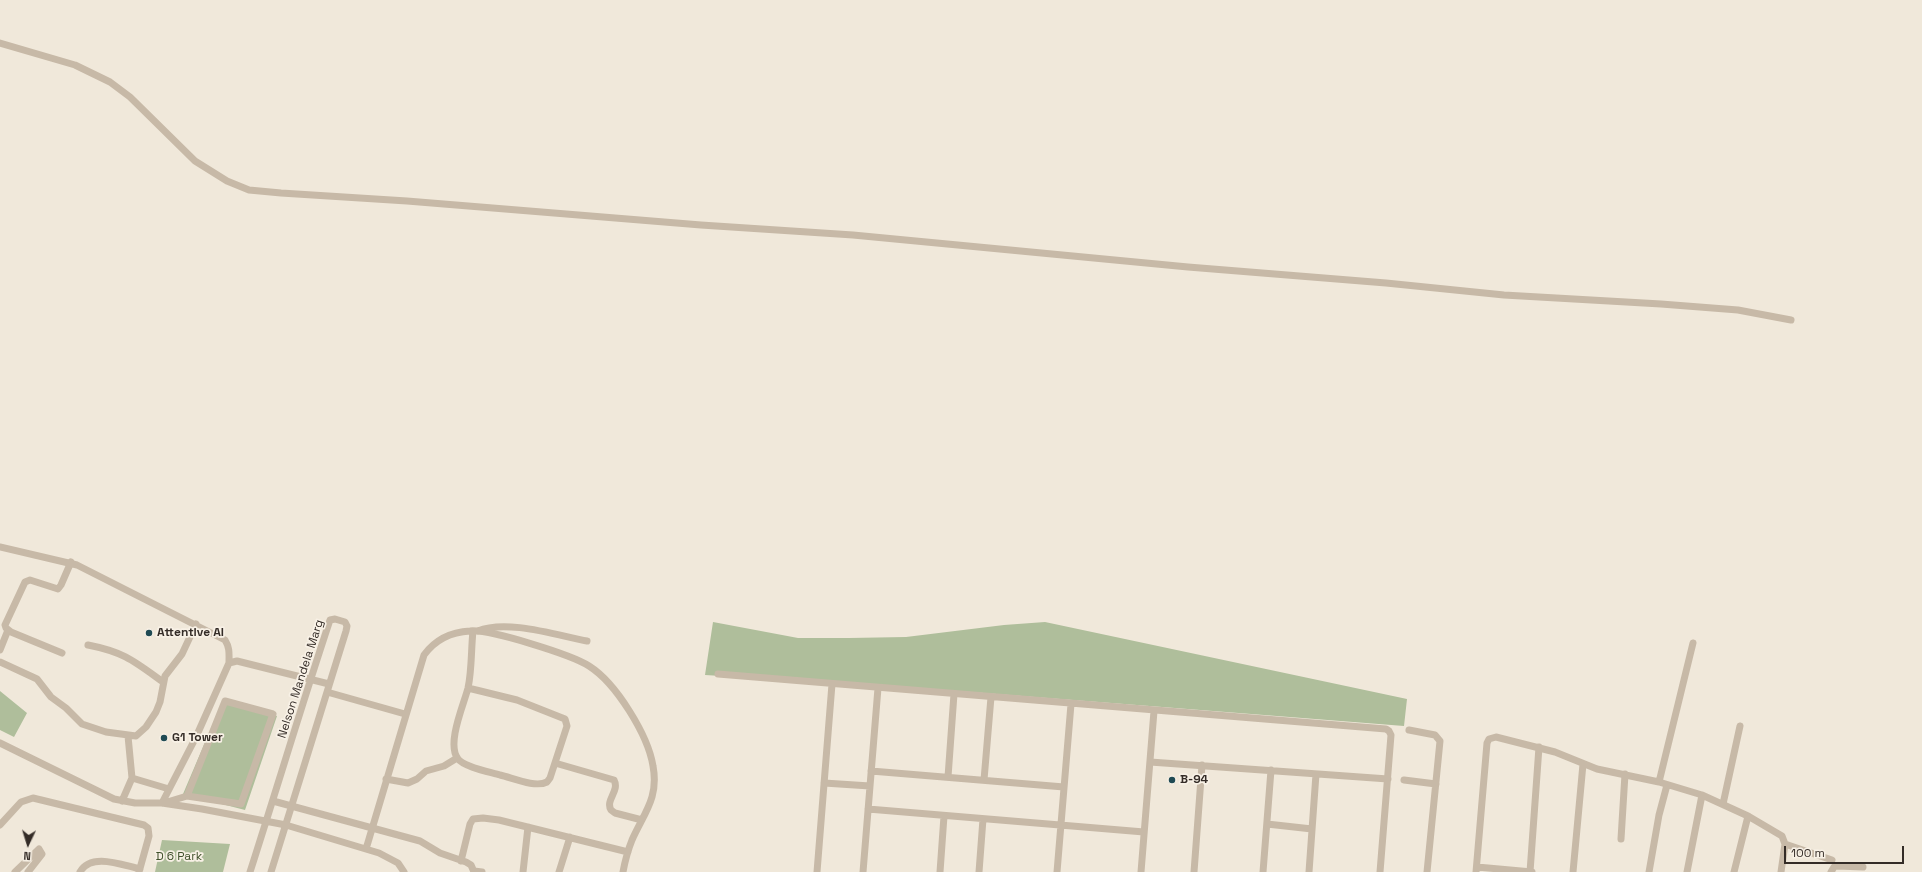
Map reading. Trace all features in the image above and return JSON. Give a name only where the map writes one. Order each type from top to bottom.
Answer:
[{"type":"street","points":[[0,43],[74,65],[110,82],[130,97],[195,162],[227,181],[249,190],[289,194],[407,200],[701,225],[853,235],[1504,295],[1738,310],[1791,320]]},
{"type":"street","points":[[0,547],[71,562],[225,640],[230,653],[229,663],[196,737],[162,803]]},
{"type":"street","points":[[0,650],[8,630],[6,628],[6,623],[25,582],[30,580],[58,589],[71,562]]},
{"type":"street","name":"Nelson Mandela Marg","points":[[250,872],[267,822],[310,679],[330,620],[335,619],[345,622],[347,626],[271,872]]},
{"type":"street","points":[[0,662],[37,679],[52,697],[82,724],[101,731],[128,736],[139,735],[152,720],[159,707],[163,682],[168,671],[182,654],[196,624]]},
{"type":"street","points":[[366,849],[420,664],[428,650],[448,636],[494,626],[508,626],[586,641]]},
{"type":"street","points":[[8,630],[62,652]]},
{"type":"street","points":[[468,688],[517,700],[565,719],[567,726],[547,782],[537,784],[491,772],[465,764],[457,758],[455,752],[456,733],[468,688],[475,631]]},
{"type":"street","points":[[475,631],[535,646],[577,660],[589,666],[608,684],[635,720],[651,756],[655,789],[652,800],[628,852],[623,872]]},
{"type":"street","points":[[1659,782],[1693,643]]},
{"type":"street","points":[[88,645],[129,657],[163,682]]},
{"type":"street","points":[[229,663],[240,662],[310,679],[328,688],[405,714]]},
{"type":"street","points":[[718,674],[1386,729],[1390,731],[1391,735],[1380,872]]},
{"type":"street","points":[[817,872],[832,684]]},
{"type":"street","points":[[863,872],[878,688]]},
{"type":"street","points":[[948,777],[954,694]]},
{"type":"street","points":[[984,780],[991,697]]},
{"type":"street","points":[[162,803],[186,796],[241,804],[273,714],[225,701],[186,796]]},
{"type":"street","points":[[1057,872],[1071,704]]},
{"type":"street","points":[[1141,872],[1154,710]]},
{"type":"street","points":[[1723,804],[1740,726]]},
{"type":"street","points":[[1409,730],[1435,735],[1440,739],[1427,872]]},
{"type":"street","points":[[122,801],[132,778],[128,736]]},
{"type":"street","points":[[1539,747],[1531,872],[1477,870],[1489,739],[1496,737],[1539,747],[1597,769],[1659,782],[1702,795],[1723,804],[1748,816],[1782,836],[1785,844],[1781,872]]},
{"type":"street","points":[[0,743],[122,801],[135,803],[162,803],[286,825],[366,849],[393,859],[398,863],[404,872]]},
{"type":"street","points":[[386,779],[408,783],[417,779],[426,771],[444,766],[457,758]]},
{"type":"street","points":[[1150,762],[1388,779]]},
{"type":"street","points":[[555,763],[614,780],[616,787],[610,803],[611,810],[615,813],[642,820]]},
{"type":"street","points":[[1573,872],[1583,764]]},
{"type":"street","points":[[1194,872],[1202,765]]},
{"type":"street","points":[[1263,872],[1271,770]]},
{"type":"street","points":[[871,771],[1064,787]]},
{"type":"street","points":[[1309,872],[1316,774]]},
{"type":"street","points":[[1622,839],[1625,774]]},
{"type":"street","points":[[132,778],[169,789]]},
{"type":"street","points":[[1404,780],[1436,784]]},
{"type":"street","points":[[824,783],[870,786]]},
{"type":"street","points":[[1649,872],[1659,815],[1667,785]]},
{"type":"street","points":[[1687,872],[1702,795]]},
{"type":"street","points":[[0,825],[21,802],[33,798],[140,824],[148,828],[149,832],[140,870],[95,861],[85,864],[80,872]]},
{"type":"street","points":[[273,801],[420,841],[440,853],[461,860],[471,866],[474,871],[482,872]]},
{"type":"street","points":[[868,810],[1144,832]]},
{"type":"street","points":[[940,872],[944,816]]},
{"type":"street","points":[[1734,872],[1748,816]]},
{"type":"street","points":[[461,860],[470,824],[473,819],[482,818],[499,820],[628,852]]},
{"type":"street","points":[[979,872],[984,819]]},
{"type":"street","points":[[1267,824],[1312,829]]},
{"type":"street","points":[[523,872],[528,827]]},
{"type":"street","points":[[559,872],[570,837]]},
{"type":"street","points":[[1785,844],[1832,860]]},
{"type":"street","points":[[16,872],[39,849],[42,854],[28,872]]},
{"type":"street","points":[[1831,872],[1834,867],[1837,866],[1863,867]]},
{"type":"green space","points":[[713,622],[798,638],[849,638],[906,637],[1004,625],[1045,622],[1407,699],[1404,726],[920,688],[705,675]]},
{"type":"green space","points":[[0,691],[27,713],[14,737],[0,730]]},
{"type":"green space","points":[[223,700],[277,716],[245,810],[183,794]]},
{"type":"green space","name":"D 6 Park","points":[[162,840],[230,844],[223,872],[155,872]]},
{"type":"place","name":"Attentive AI","points":[[149,633]]},
{"type":"place","name":"G1 Tower","points":[[164,738]]},
{"type":"place","name":"B-94","points":[[1172,780]]}]
